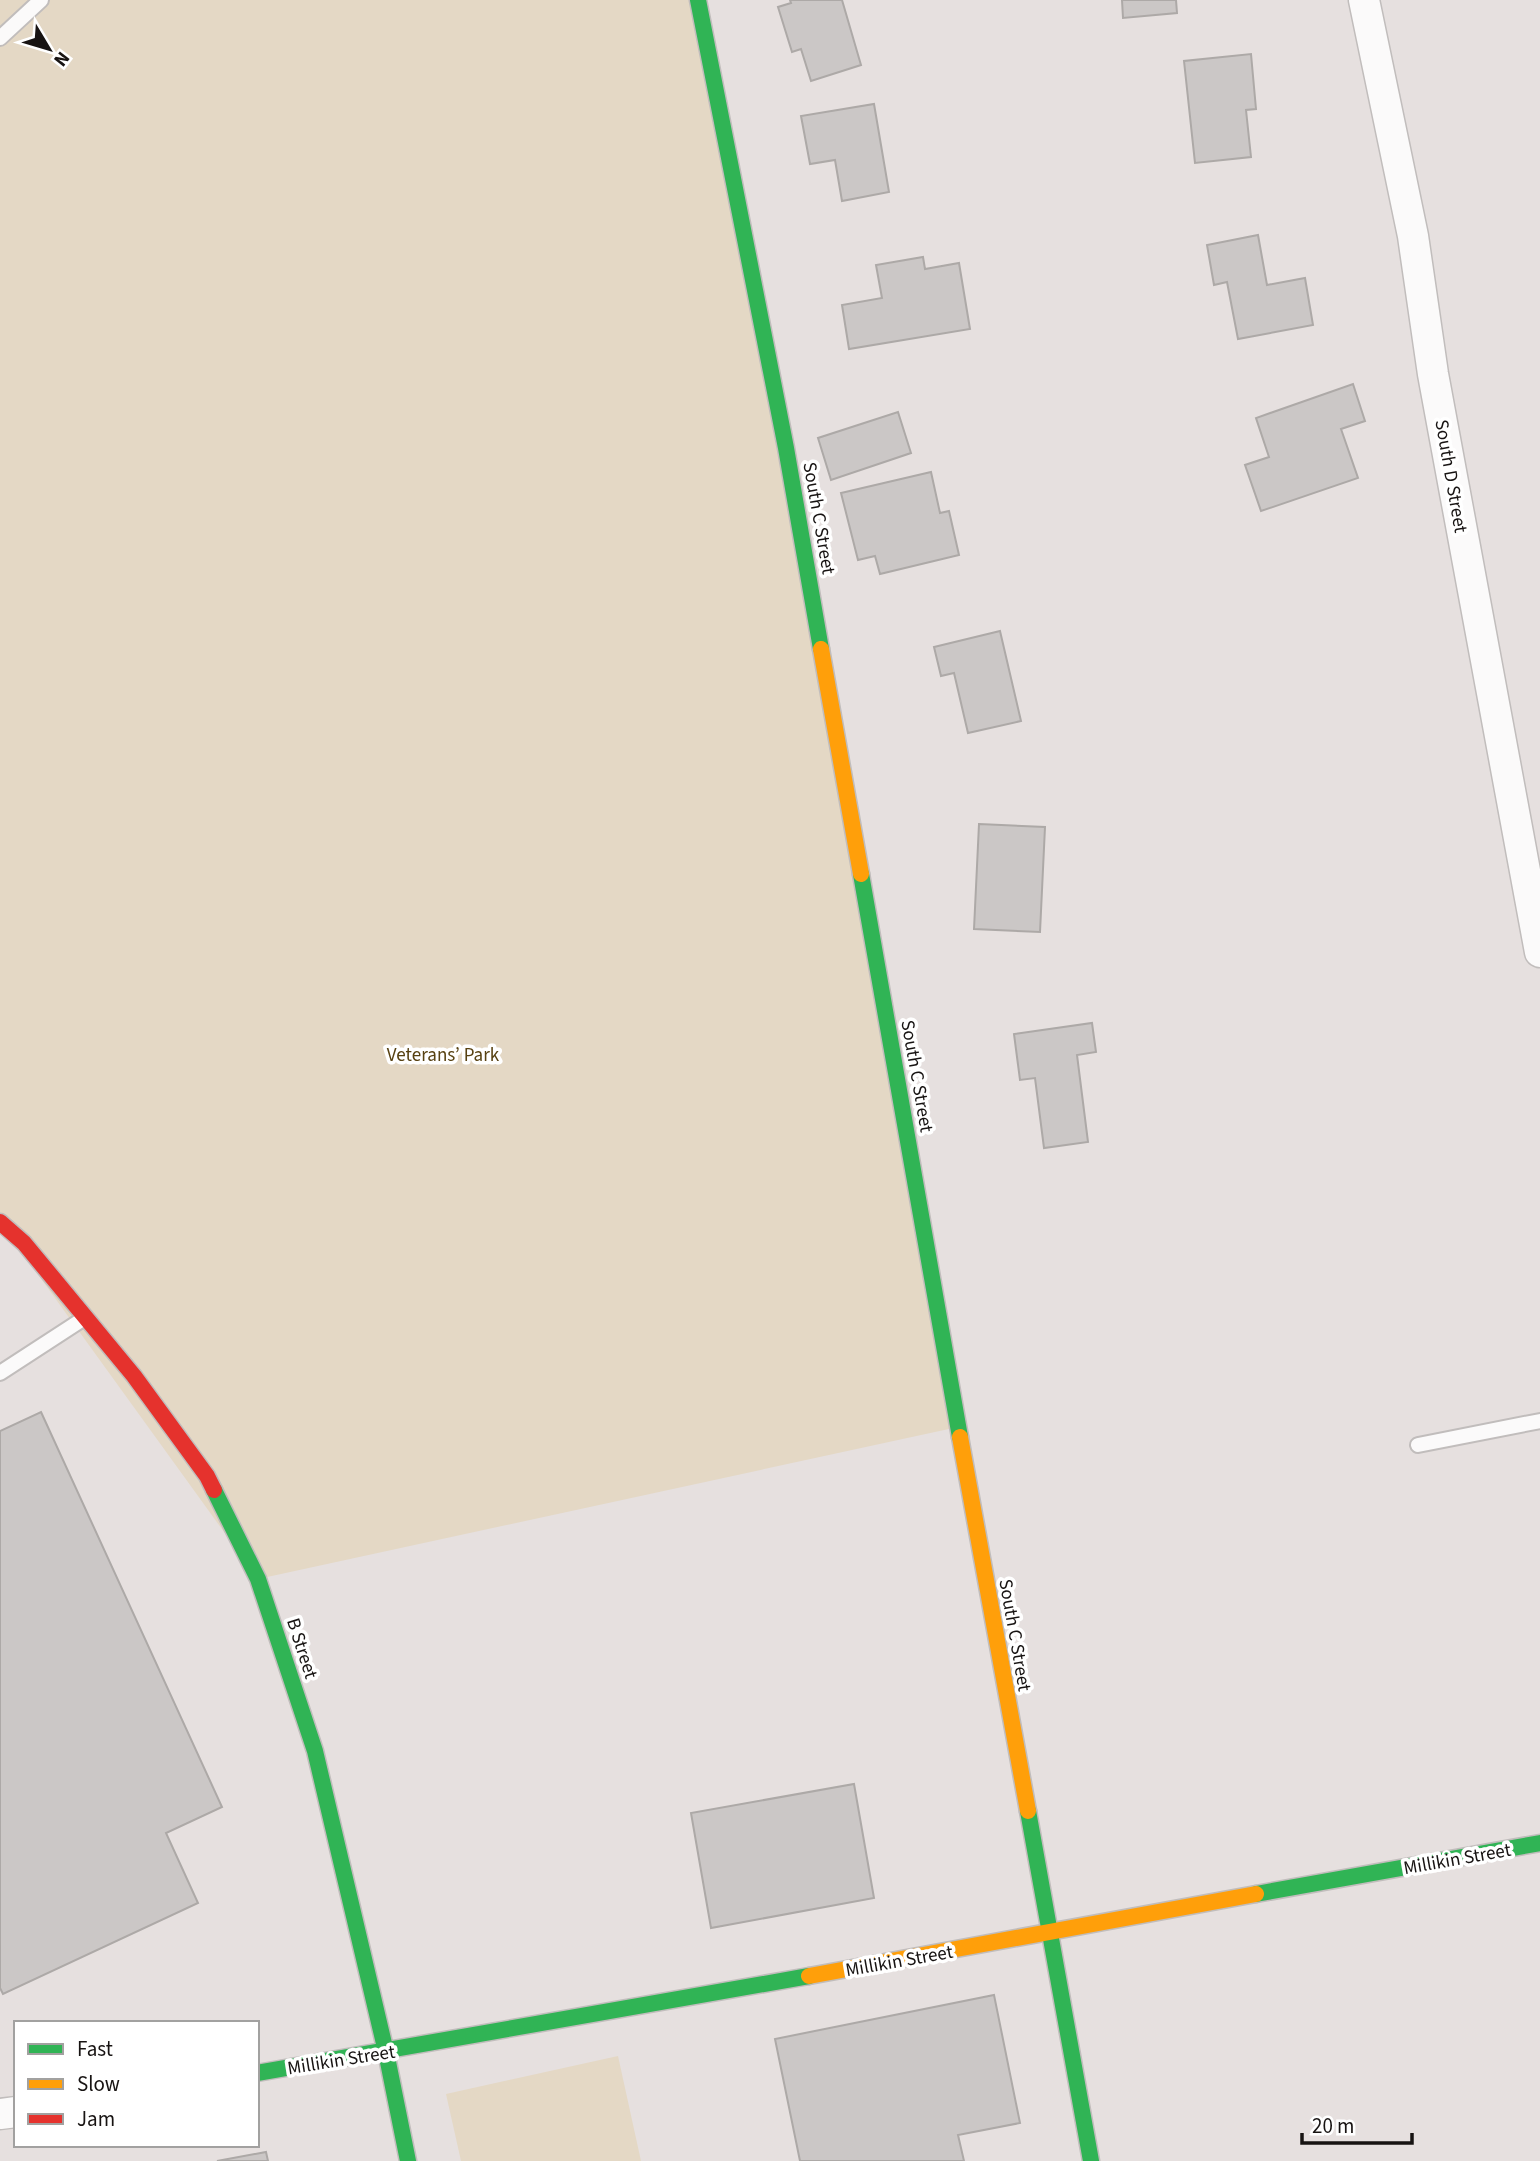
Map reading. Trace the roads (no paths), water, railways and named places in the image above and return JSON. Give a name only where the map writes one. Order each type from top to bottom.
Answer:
[{"type":"street","name":"South C Street","points":[[698,0],[786,447],[1091,2161]]},
{"type":"street","name":"South D Street","points":[[1364,0],[1413,236],[1433,374],[1540,950]]},
{"type":"street","name":"B Street","points":[[0,1222],[24,1243],[134,1376],[207,1476],[258,1579],[315,1751],[386,2052],[408,2161]]},
{"type":"street","name":"Millikin Street","points":[[259,2073],[1540,1843]]},
{"type":"lane","points":[[0,38],[41,0]]},
{"type":"lane","points":[[0,1373],[84,1318]]},
{"type":"lane","points":[[1418,1445],[1540,1421]]},
{"type":"park label","name":"Veterans’ Park","points":[[443,1054]]}]
